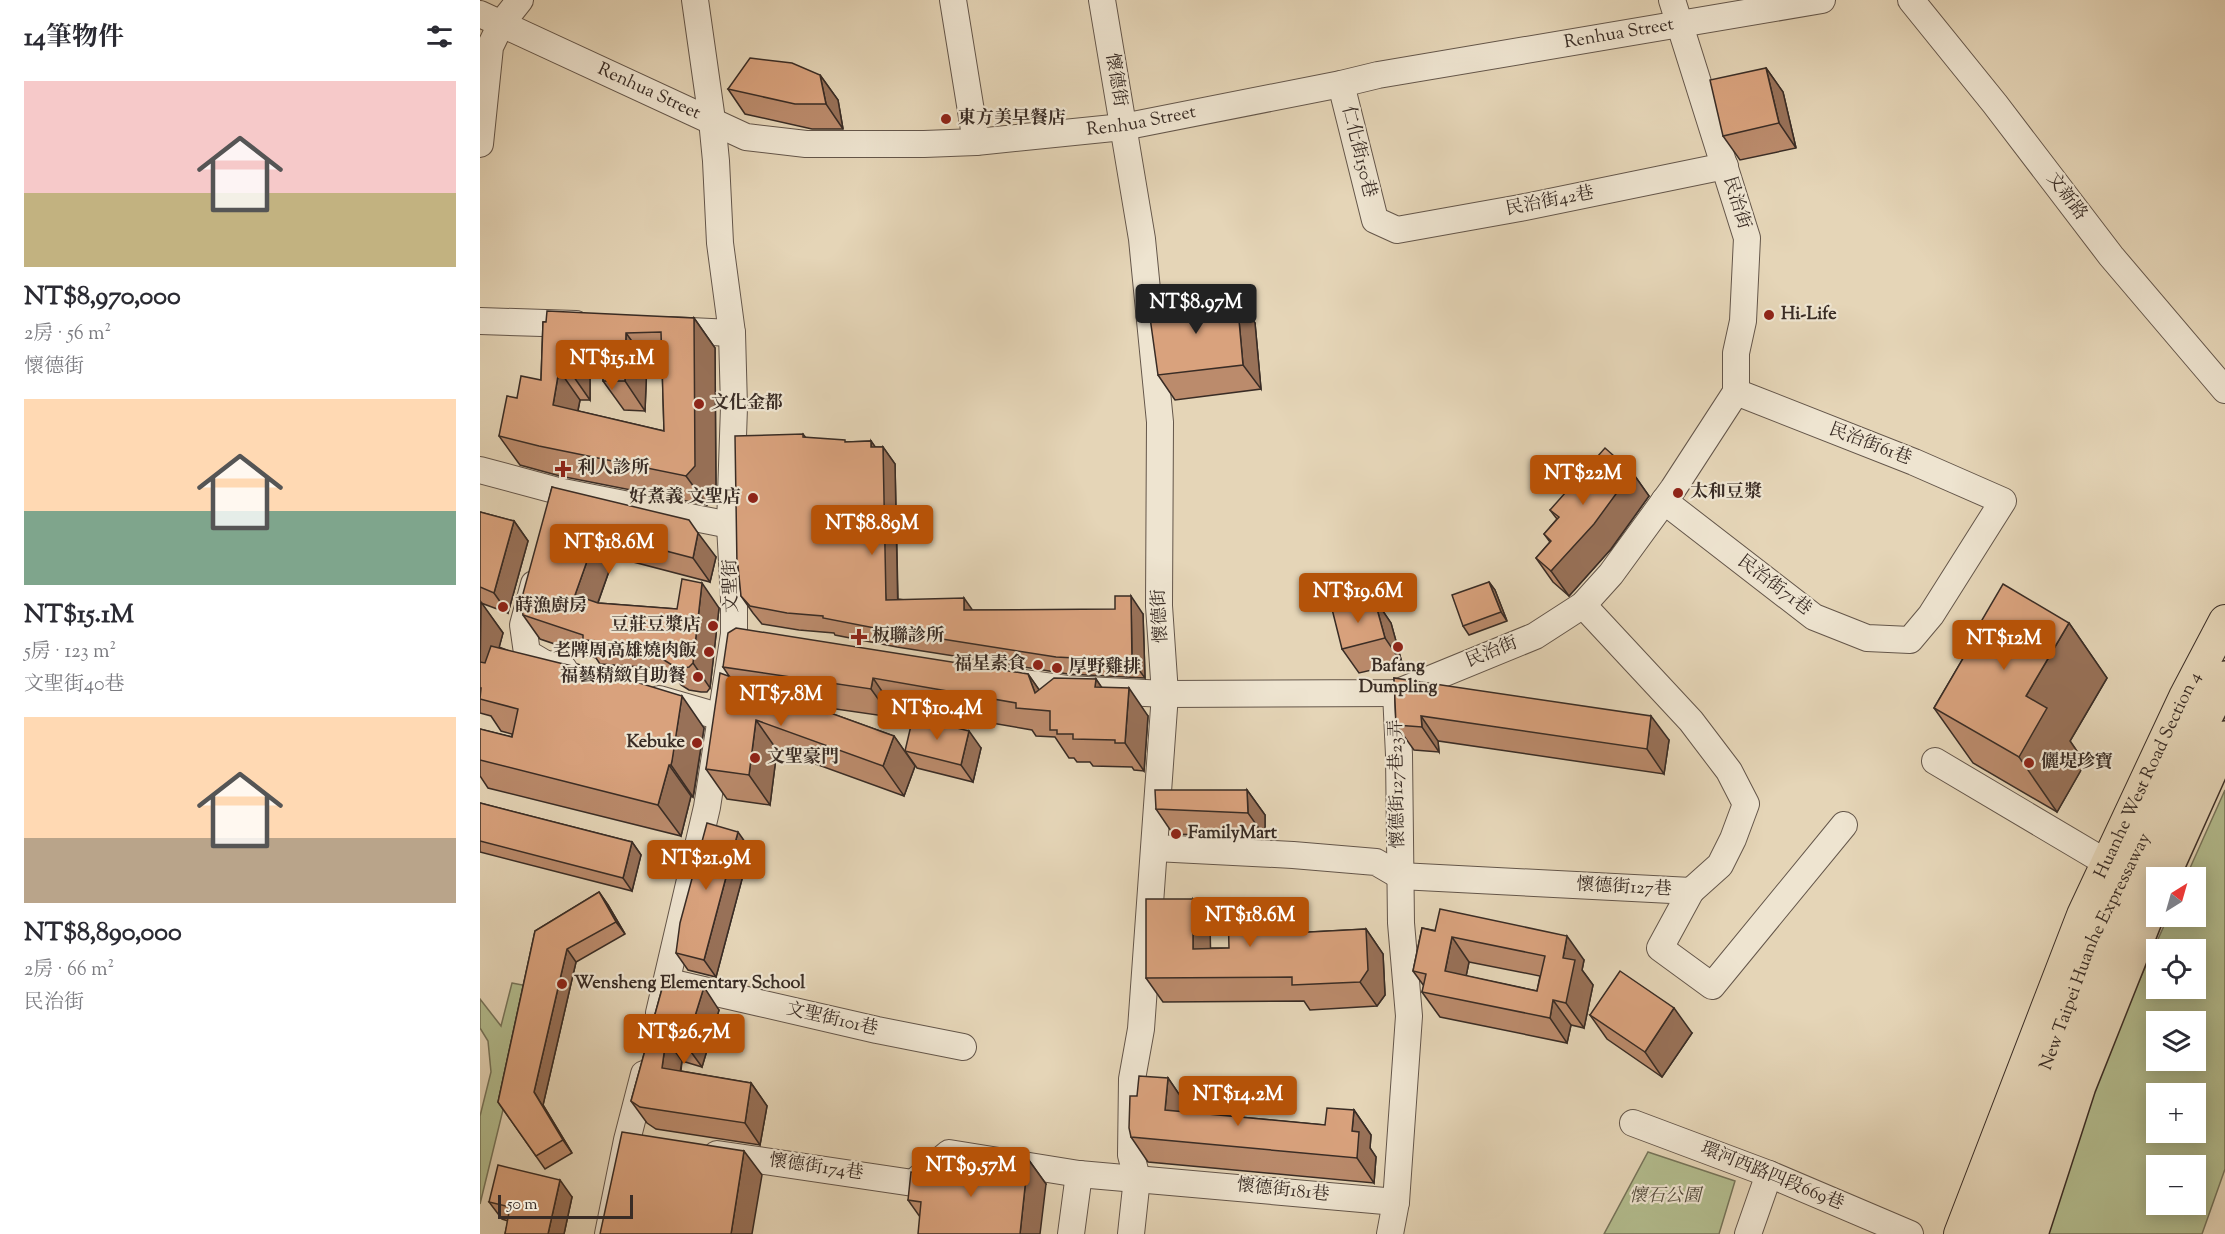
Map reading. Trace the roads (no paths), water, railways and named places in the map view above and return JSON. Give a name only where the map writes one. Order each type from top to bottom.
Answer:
[{"type":"highway","points":[[2016,1089],[2094,914],[2137,826],[2181,742],[2225,672]]},
{"type":"highway","name":"New Taipei Huanhe Expressaway","points":[[1986,1234],[2093,942],[2225,678]]},
{"type":"highway","name":"New Taipei Huanhe Expressaway","points":[[2167,867],[2225,738]]},
{"type":"highway","name":"New Taipei Huanhe Expressaway","points":[[2031,1234],[2079,1086],[2146,918]]},
{"type":"main road","name":"Huanhe West Road Section 4","points":[[1960,1234],[2083,915],[2185,697],[2225,621]]},
{"type":"main road","points":[[2014,1234],[2058,1097],[2113,947],[2225,719]]},
{"type":"street","points":[[480,144],[490,47],[490,19],[520,0]]},
{"type":"street","name":"文聖街","points":[[608,1234],[639,1142],[651,1044],[707,807],[721,717],[745,636],[734,599],[730,525],[734,407],[732,333],[720,243],[712,120],[695,0]]},
{"type":"street","points":[[953,0],[976,142]]},
{"type":"street","name":"懷德街","points":[[1102,0],[1142,238],[1159,413],[1159,606],[1165,694],[1141,1029],[1132,1080],[1131,1155],[1137,1178],[1131,1234]]},
{"type":"street","name":"民治街","points":[[979,677],[1066,689],[1165,694],[1396,693],[1535,636],[1583,605],[1611,574],[1664,501],[1736,392],[1736,353],[1743,321],[1747,238],[1672,0]]},
{"type":"street","name":"Renhua Street","points":[[490,19],[746,137],[806,144],[924,144],[976,142],[1123,127],[1378,75],[1821,0]]},
{"type":"street","name":"文新路","points":[[1911,0],[1995,104],[2111,256],[2225,390]]},
{"type":"street","name":"仁化街150巷","points":[[1341,84],[1375,220]]},
{"type":"street","name":"民治街42巷","points":[[1375,220],[1397,230],[1520,208],[1725,166]]},
{"type":"street","points":[[480,321],[603,326]]},
{"type":"street","points":[[649,329],[732,333]]},
{"type":"street","name":"民治街61巷","points":[[1736,392],[1914,462],[2003,501]]},
{"type":"street","points":[[480,470],[556,502],[730,525]]},
{"type":"street","name":"民治街71巷","points":[[1664,501],[1814,617],[1868,638],[1910,640],[1931,615],[2003,501]]},
{"type":"street","points":[[542,556],[523,625],[528,653],[544,663],[586,676]]},
{"type":"street","points":[[1583,605],[1691,721],[1729,771],[1746,804],[1720,865],[1691,891]]},
{"type":"street","points":[[638,693],[721,717]]},
{"type":"street","name":"懷德街127巷23弄","points":[[1396,693],[1400,876]]},
{"type":"street","points":[[1935,761],[2107,863]]},
{"type":"street","name":"懷德街127巷","points":[[1155,848],[1376,862],[1400,876],[1691,891],[1659,948],[1712,986],[1844,825]]},
{"type":"street","points":[[1390,1234],[1396,1202],[1409,1016],[1401,923],[1400,876]]},
{"type":"street","name":"文聖街101巷","points":[[667,982],[877,1030],[963,1047]]},
{"type":"street","name":"環河西路四段669巷","points":[[1633,1123],[1769,1174],[1910,1234]]},
{"type":"street","name":"懷德街174巷","points":[[696,1150],[913,1183],[949,1153],[1078,1174],[1137,1178]]},
{"type":"street","points":[[1071,1234],[1078,1174]]},
{"type":"street","points":[[1748,1234],[1769,1174]]},
{"type":"street","name":"懷德街181巷","points":[[1137,1178],[1396,1202]]},
{"type":"place","name":"東方美早餐店","points":[[946,119]]},
{"type":"place","name":"Hi-Life","points":[[1769,315]]},
{"type":"place","name":"文化金都","points":[[699,404]]},
{"type":"place","name":"利人診所","points":[[563,469]]},
{"type":"place","name":"太和豆漿","points":[[1678,493]]},
{"type":"place","name":"好煮義 文聖店","points":[[753,498]]},
{"type":"place","name":"蒔漁廚房","points":[[503,607]]},
{"type":"place","name":"豆莊豆漿店","points":[[713,626]]},
{"type":"place","name":"板聯診所","points":[[859,637]]},
{"type":"place","name":"Bafang Dumpling","points":[[1398,647]]},
{"type":"place","name":"老牌周高雄燒肉飯","points":[[709,652]]},
{"type":"place","name":"福星素食","points":[[1038,665]]},
{"type":"place","name":"厚野雞排","points":[[1057,668]]},
{"type":"place","name":"福藝精緻自助餐","points":[[698,677]]},
{"type":"place","name":"Kebuke","points":[[697,743]]},
{"type":"place","name":"文聖豪門","points":[[755,758]]},
{"type":"place","name":"儷堤珍寶","points":[[2029,763]]},
{"type":"place","name":"FamilyMart","points":[[1176,834]]},
{"type":"place","name":"Wensheng Elementary School","points":[[562,984]]},
{"type":"park label","name":"懷石公園","points":[[1665,1197]]}]
